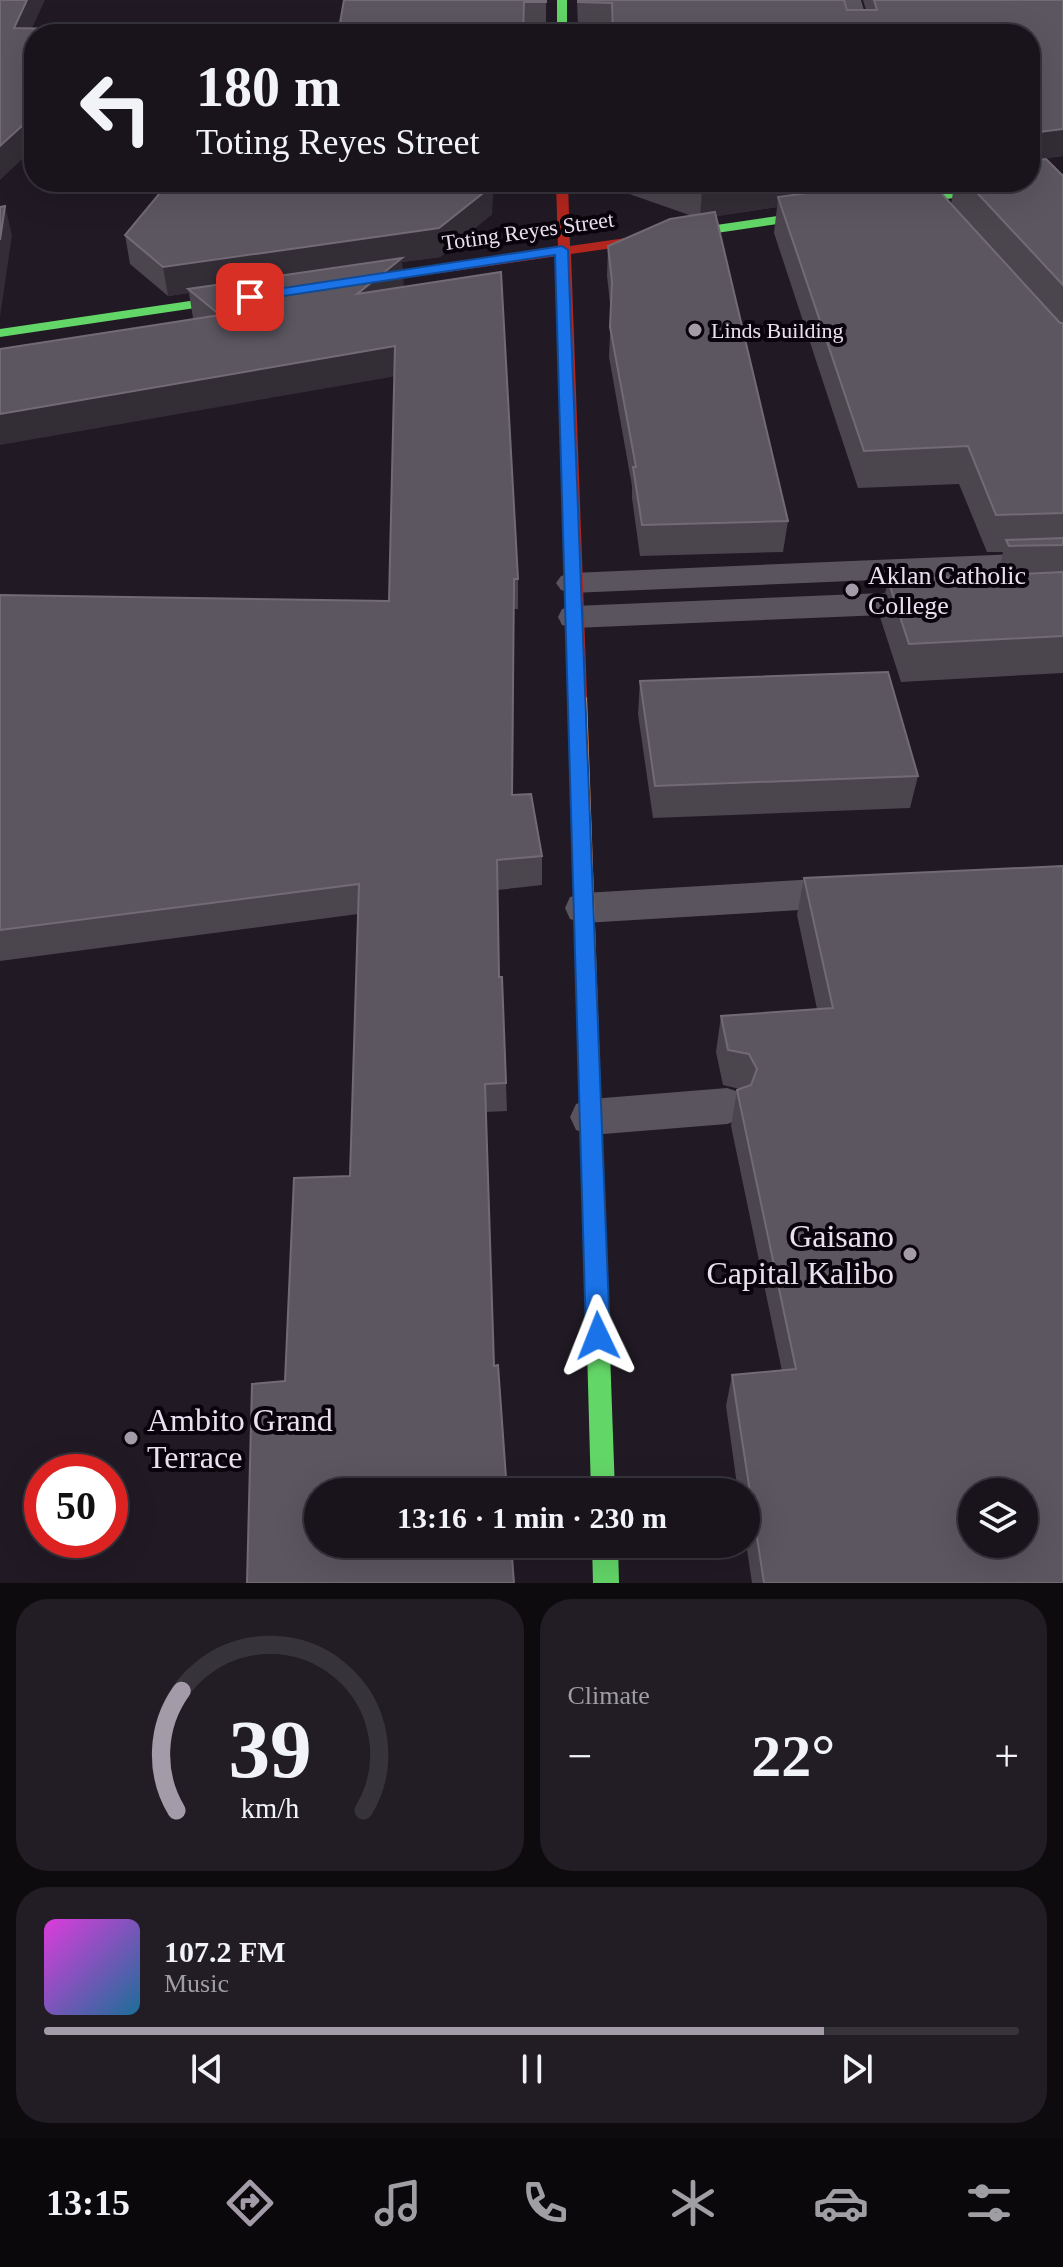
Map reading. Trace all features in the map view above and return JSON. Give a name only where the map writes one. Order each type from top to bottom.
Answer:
[{"type":"main road","points":[[562,0],[562,24]]},
{"type":"main road","name":"Toting Reyes Street","points":[[1040,180],[1063,178]]},
{"type":"main road","points":[[562,192],[603,1478]]},
{"type":"main road","name":"Toting Reyes Street","points":[[328,285],[910,193]]},
{"type":"main road","points":[[0,333],[265,294]]},
{"type":"main road","points":[[605,1558],[606,1583]]},
{"type":"street","points":[[848,0],[855,24]]},
{"type":"lane","points":[[910,193],[946,221]]},
{"type":"lane","points":[[572,583],[1063,562]]},
{"type":"lane","points":[[574,617],[970,600]]},
{"type":"lane","points":[[584,908],[887,890]]},
{"type":"lane","points":[[591,1117],[727,1106]]},
{"type":"building","points":[[0,0],[27,0],[14,28],[24,28],[24,124],[0,146]]},
{"type":"building","points":[[344,0],[546,0],[524,2],[523,24],[340,24]]},
{"type":"building","points":[[844,0],[847,10],[877,10],[874,0],[1063,0],[1063,129],[1040,132],[1040,24],[613,24],[612,3],[578,2]]},
{"type":"building","points":[[1046,159],[1063,176],[1063,285],[976,192],[1040,192],[1040,160]]},
{"type":"building","points":[[161,192],[484,192],[439,228],[163,267],[125,235]]},
{"type":"building","points":[[814,192],[940,192],[1063,323],[1063,513],[996,515],[968,446],[864,451],[778,197]]},
{"type":"building","points":[[5,206],[0,240],[0,207]]},
{"type":"building","points":[[715,212],[788,521],[642,525],[633,467],[636,467],[610,327],[612,282],[608,246],[670,219]]},
{"type":"building","points":[[402,258],[357,294],[501,272],[518,579],[514,579],[512,795],[531,794],[542,856],[497,860],[499,977],[502,977],[506,1083],[485,1084],[494,1366],[498,1365],[506,1478],[304,1478],[304,1558],[512,1558],[514,1583],[247,1583],[252,1384],[285,1381],[294,1178],[350,1176],[359,884],[0,930],[0,595],[389,601],[395,346],[0,414],[0,349],[220,315],[188,289]]},
{"type":"building","points":[[1063,538],[1063,545],[1009,546],[1006,540]]},
{"type":"building","points":[[1063,572],[1063,636],[909,644],[888,580]]},
{"type":"building","points":[[888,672],[918,776],[655,786],[640,681]]},
{"type":"building","name":"Gaisano Capital Kalibo","points":[[1063,866],[1063,1583],[764,1583],[760,1557],[760,1478],[748,1478],[732,1375],[796,1369],[737,1090],[751,1085],[757,1069],[749,1054],[728,1050],[721,1016],[833,1008],[804,878]]},
{"type":"traffic: fast","points":[[562,0],[562,24]]},
{"type":"traffic: fast","points":[[1040,181],[1063,178]]},
{"type":"traffic: fast","points":[[696,232],[968,192]]},
{"type":"traffic: fast","points":[[0,333],[251,296]]},
{"type":"traffic: fast","points":[[595,1240],[603,1478]]},
{"type":"traffic: fast","points":[[605,1558],[606,1583]]},
{"type":"traffic: slow","points":[[578,697],[595,1240]]},
{"type":"traffic: jam","points":[[562,192],[578,697]]},
{"type":"traffic: jam","points":[[343,283],[696,232]]},
{"type":"place","name":"Linds Building","points":[[695,330]]},
{"type":"place","name":"Aklan Catholic College","points":[[852,590]]},
{"type":"place","name":"Gaisano Capital Kalibo","points":[[910,1254]]},
{"type":"place","name":"Ambito Grand Terrace","points":[[131,1438]]},
{"type":"route","points":[[250,297],[562,250],[598,1336]]}]
